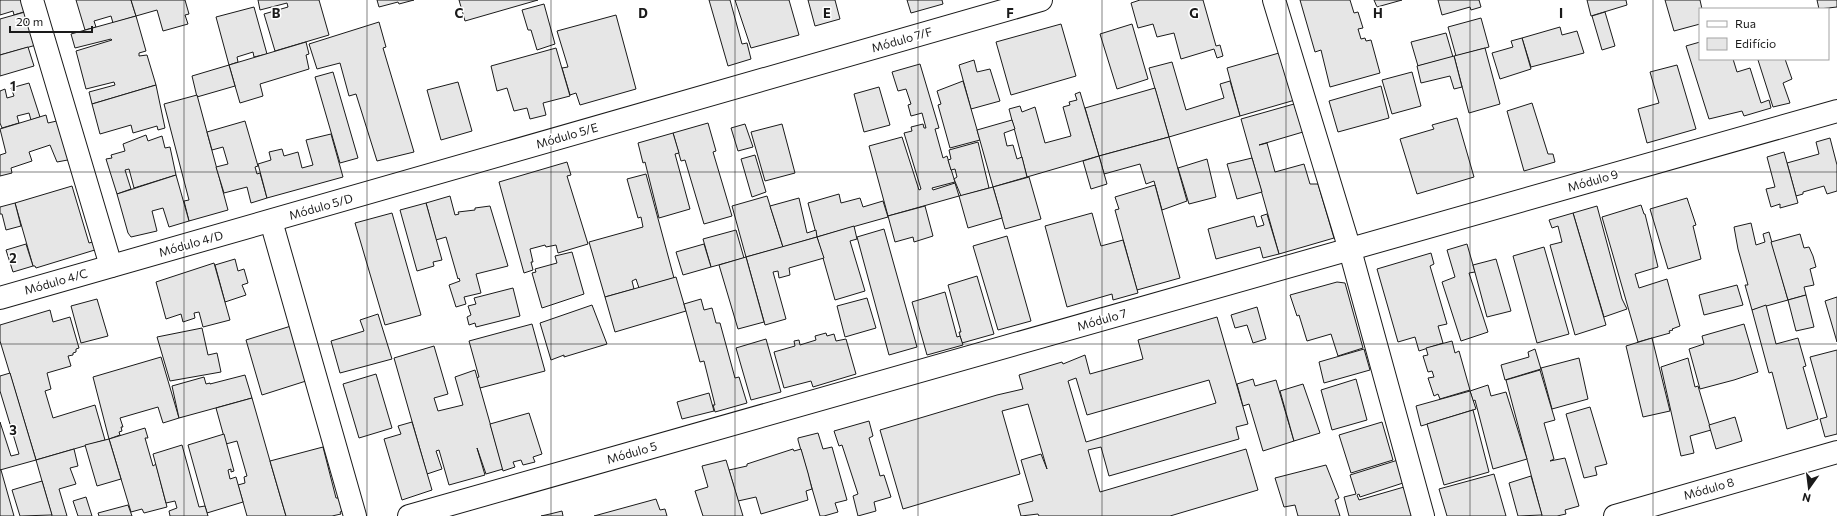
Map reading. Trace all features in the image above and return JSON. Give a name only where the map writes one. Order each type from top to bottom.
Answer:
[{"type":"street","points":[[32,0],[111,266]]},
{"type":"street","name":"Módulo 7/F","points":[[763,80],[1041,0]]},
{"type":"street","points":[[1274,0],[1350,250],[1423,516]]},
{"type":"street","name":"Módulo 5/E","points":[[371,192],[763,80]]},
{"type":"street","name":"Módulo 9","points":[[1350,250],[1837,111]]},
{"type":"street","name":"Módulo 5/D","points":[[271,221],[371,192]]},
{"type":"street","points":[[271,221],[355,516]]},
{"type":"street","name":"Módulo 4/D","points":[[111,266],[271,221]]},
{"type":"street","name":"Módulo 7","points":[[855,390],[1350,250]]},
{"type":"street","name":"Módulo 4/C","points":[[0,298],[111,266]]},
{"type":"street","name":"Módulo 5","points":[[409,516],[855,390]]},
{"type":"street","name":"Módulo 8","points":[[1615,516],[1837,452]]},
{"type":"building","points":[[0,0],[27,0],[30,10],[14,15],[13,11],[0,15]]},
{"type":"building","points":[[76,0],[131,0],[136,16],[113,23],[111,16],[94,21],[96,27],[85,30]]},
{"type":"building","points":[[131,0],[185,0],[189,14],[185,15],[188,24],[163,31],[157,10],[136,16]]},
{"type":"building","points":[[258,0],[319,0],[329,35],[275,51],[264,14],[288,7],[287,3],[260,10]]},
{"type":"building","points":[[377,0],[414,0],[379,7]]},
{"type":"building","points":[[459,0],[538,0],[465,21]]},
{"type":"building","points":[[709,0],[730,0],[742,44],[747,43],[751,59],[728,66]]},
{"type":"building","points":[[735,0],[789,0],[799,35],[751,48]]},
{"type":"building","points":[[808,0],[835,0],[840,19],[815,26]]},
{"type":"building","points":[[907,0],[942,0],[943,4],[911,13]]},
{"type":"building","points":[[1140,0],[1203,0],[1216,46],[1220,45],[1223,56],[1217,58],[1214,49],[1181,59],[1174,33],[1157,37],[1153,24],[1138,28],[1131,3]]},
{"type":"building","points":[[1300,0],[1350,0],[1354,13],[1358,12],[1363,28],[1358,29],[1361,39],[1365,38],[1366,41],[1371,40],[1380,73],[1330,87],[1321,50],[1315,52]]},
{"type":"building","points":[[1374,0],[1402,0],[1377,7]]},
{"type":"building","points":[[1438,0],[1479,0],[1481,7],[1471,10],[1470,7],[1442,15]]},
{"type":"building","points":[[1587,0],[1626,0],[1627,5],[1591,16]]},
{"type":"building","points":[[1665,0],[1700,0],[1702,8],[1699,8],[1699,24],[1674,31]]},
{"type":"building","points":[[1817,0],[1837,0],[1837,7],[1819,8]]},
{"type":"building","points":[[544,4],[555,44],[537,50],[531,30],[528,30],[522,10]]},
{"type":"building","points":[[254,7],[267,54],[254,57],[253,52],[237,57],[238,62],[229,65],[216,17]]},
{"type":"building","points":[[25,12],[40,44],[0,55],[0,19]]},
{"type":"building","points":[[1605,12],[1615,46],[1602,50],[1592,16]]},
{"type":"building","points":[[616,15],[636,89],[580,105],[576,93],[570,95],[562,68],[568,67],[557,31]]},
{"type":"building","points":[[136,16],[146,51],[139,53],[139,56],[147,55],[156,85],[92,104],[89,92],[115,85],[114,82],[86,89],[76,51],[112,40],[75,48],[71,34]]},
{"type":"building","points":[[1481,18],[1489,47],[1456,56],[1448,27]]},
{"type":"building","points":[[379,22],[386,47],[383,48],[414,152],[377,161],[356,94],[349,96],[340,63],[317,69],[309,44]]},
{"type":"building","points":[[1061,24],[1076,76],[1011,95],[996,42]]},
{"type":"building","points":[[1132,24],[1148,79],[1117,89],[1100,34]]},
{"type":"building","points":[[1560,27],[1562,35],[1577,31],[1584,53],[1531,67],[1522,38]]},
{"type":"building","points":[[1446,33],[1453,57],[1418,66],[1411,42]]},
{"type":"building","points":[[1522,38],[1531,69],[1500,79],[1492,53],[1513,47],[1511,41]]},
{"type":"building","points":[[306,42],[309,54],[306,55],[309,69],[260,84],[263,96],[240,103],[229,65]]},
{"type":"building","points":[[1699,42],[1699,60],[1733,60],[1737,72],[1750,68],[1761,103],[1769,100],[1771,108],[1744,116],[1742,111],[1709,119],[1686,46]]},
{"type":"building","points":[[28,47],[34,66],[0,76],[0,55]]},
{"type":"building","points":[[556,48],[570,96],[543,103],[546,115],[530,119],[527,108],[514,111],[507,88],[497,91],[491,66]]},
{"type":"building","points":[[1485,48],[1500,104],[1469,113],[1454,56]]},
{"type":"building","points":[[1279,53],[1295,100],[1240,116],[1227,68]]},
{"type":"building","points":[[1454,56],[1462,87],[1454,89],[1450,76],[1421,83],[1417,66]]},
{"type":"building","points":[[974,60],[977,72],[990,69],[1000,101],[971,109],[959,65]]},
{"type":"building","points":[[1758,60],[1785,60],[1792,79],[1783,83],[1790,103],[1773,107]]},
{"type":"building","points":[[1172,62],[1186,110],[1224,98],[1220,84],[1230,81],[1240,116],[1169,137],[1149,68]]},
{"type":"building","points":[[920,64],[939,128],[935,129],[943,158],[947,156],[955,182],[932,188],[933,190],[955,183],[959,196],[888,216],[869,146],[902,137],[919,190],[921,189],[904,133],[912,131],[911,127],[923,124],[924,128],[926,128],[922,113],[911,116],[908,105],[911,104],[906,89],[898,91],[892,72]]},
{"type":"building","points":[[229,65],[235,86],[197,97],[192,76]]},
{"type":"building","points":[[1677,65],[1696,129],[1647,143],[1638,109],[1659,103],[1650,72]]},
{"type":"building","points":[[333,72],[358,158],[340,163],[315,77]]},
{"type":"building","points":[[1412,72],[1421,106],[1392,114],[1382,80]]},
{"type":"building","points":[[963,81],[980,140],[950,148],[938,105],[941,104],[937,91]]},
{"type":"building","points":[[458,82],[472,131],[441,140],[427,90]]},
{"type":"building","points":[[29,83],[40,117],[31,120],[29,113],[17,116],[19,123],[2,128],[0,123],[0,91],[5,89],[7,98],[14,96],[11,88]]},
{"type":"building","points":[[156,85],[165,128],[158,130],[157,126],[133,133],[131,125],[100,134],[92,104]]},
{"type":"building","points":[[1381,86],[1389,118],[1338,132],[1329,101]]},
{"type":"building","points":[[879,87],[890,125],[864,132],[854,94]]},
{"type":"building","points":[[1155,88],[1169,137],[1099,156],[1085,108]]},
{"type":"building","points":[[1080,92],[1099,156],[1027,177],[1009,109],[1020,106],[1022,112],[1035,107],[1045,143],[1071,136],[1063,107],[1070,105],[1069,102],[1077,100],[1075,94]]},
{"type":"building","points":[[197,95],[228,210],[189,221],[184,201],[189,200],[164,104]]},
{"type":"building","points":[[1532,103],[1548,154],[1553,154],[1555,162],[1524,171],[1507,111]]},
{"type":"building","points":[[1294,104],[1303,132],[1259,145],[1267,143],[1275,172],[1304,164],[1310,184],[1318,184],[1334,238],[1279,254],[1241,119]]},
{"type":"building","points":[[46,115],[48,123],[61,120],[73,159],[57,162],[50,145],[29,152],[32,161],[11,168],[12,173],[0,176],[0,155],[6,153],[0,129]]},
{"type":"building","points":[[1457,118],[1474,177],[1417,194],[1400,139],[1434,129],[1432,125]]},
{"type":"building","points":[[1012,120],[1015,129],[1004,133],[1007,146],[1013,145],[1017,159],[1022,157],[1027,177],[993,187],[977,130]]},
{"type":"building","points":[[245,121],[258,166],[255,167],[257,174],[260,173],[267,198],[251,203],[247,187],[224,193],[216,167],[228,164],[223,147],[212,150],[207,132]]},
{"type":"building","points":[[708,123],[716,151],[713,152],[732,216],[704,224],[685,160],[681,161],[673,133]]},
{"type":"building","points":[[745,124],[753,147],[738,151],[731,128]]},
{"type":"building","points":[[782,124],[795,173],[765,181],[751,132]]},
{"type":"building","points":[[673,133],[679,153],[675,154],[690,209],[659,218],[645,162],[643,163],[638,143]]},
{"type":"building","points":[[331,134],[343,177],[267,198],[258,164],[271,160],[269,152],[282,149],[284,156],[298,152],[302,168],[313,165],[306,140]]},
{"type":"building","points":[[146,135],[148,141],[162,136],[165,148],[170,147],[176,175],[134,188],[129,169],[125,170],[131,189],[117,194],[106,159],[112,158],[111,155],[125,151],[123,144]]},
{"type":"building","points":[[1169,137],[1187,201],[1162,210],[1154,181],[1146,184],[1140,164],[1104,174],[1099,156]]},
{"type":"building","points":[[1830,138],[1837,165],[1837,191],[1827,194],[1824,186],[1803,192],[1803,194],[1796,196],[1787,163],[1819,154],[1816,142]]},
{"type":"building","points":[[978,142],[989,188],[961,196],[954,179],[957,177],[955,169],[951,170],[948,160],[951,159],[949,150]]},
{"type":"building","points":[[1784,152],[1798,203],[1780,208],[1780,204],[1771,207],[1766,189],[1775,187],[1767,157]]},
{"type":"building","points":[[755,155],[766,192],[752,197],[741,159]]},
{"type":"building","points":[[1099,156],[1107,184],[1091,189],[1083,161]]},
{"type":"building","points":[[1252,158],[1262,192],[1237,199],[1227,164]]},
{"type":"building","points":[[1207,159],[1216,197],[1189,204],[1178,168]]},
{"type":"building","points":[[567,162],[571,175],[567,176],[588,244],[558,253],[556,245],[546,247],[545,245],[530,249],[533,270],[524,273],[499,182]]},
{"type":"building","points":[[646,174],[674,278],[639,288],[636,279],[632,281],[634,289],[605,297],[589,242],[643,227],[641,217],[638,218],[627,179]]},
{"type":"building","points":[[176,175],[189,221],[169,227],[163,208],[152,211],[157,231],[131,237],[128,233],[117,194]]},
{"type":"building","points":[[1029,177],[1041,219],[1005,229],[993,187]]},
{"type":"building","points":[[1155,185],[1180,278],[1137,290],[1115,210],[1119,209],[1115,197]]},
{"type":"building","points":[[72,186],[89,243],[96,241],[98,249],[36,268],[33,266],[15,203]]},
{"type":"building","points":[[993,187],[1002,218],[968,228],[959,196]]},
{"type":"building","points":[[839,194],[841,203],[860,198],[863,207],[883,201],[888,217],[817,237],[808,203]]},
{"type":"building","points":[[450,196],[455,215],[459,214],[458,212],[490,206],[508,266],[476,274],[481,293],[464,297],[466,304],[456,307],[449,285],[460,281],[459,278],[458,279],[446,237],[436,240],[426,203]]},
{"type":"building","points":[[767,196],[783,247],[746,257],[732,206]]},
{"type":"building","points":[[799,198],[807,233],[816,230],[817,237],[783,247],[770,206]]},
{"type":"building","points":[[1687,198],[1696,225],[1693,226],[1701,259],[1668,269],[1650,209]]},
{"type":"building","points":[[15,203],[21,226],[6,230],[2,214],[0,214],[0,207]]},
{"type":"building","points":[[426,203],[442,260],[433,262],[434,266],[417,271],[400,210]]},
{"type":"building","points":[[1641,205],[1645,214],[1658,267],[1635,274],[1639,288],[1667,279],[1680,326],[1669,331],[1670,333],[1638,342],[1602,217]]},
{"type":"building","points":[[925,206],[933,236],[914,242],[913,237],[895,242],[888,216]]},
{"type":"building","points":[[1597,206],[1622,299],[1627,309],[1604,317],[1573,213]]},
{"type":"building","points":[[392,213],[421,315],[385,325],[355,223]]},
{"type":"building","points":[[1092,213],[1101,246],[1123,240],[1138,293],[1113,300],[1112,294],[1067,307],[1045,226]]},
{"type":"building","points":[[1573,213],[1606,325],[1575,335],[1550,245],[1562,242],[1558,226],[1552,228],[1549,220]]},
{"type":"building","points":[[1267,214],[1279,254],[1263,258],[1260,247],[1216,259],[1208,229],[1254,216],[1257,227],[1264,225],[1261,216]]},
{"type":"building","points":[[1751,223],[1756,245],[1765,242],[1763,234],[1769,232],[1788,300],[1752,310],[1745,285],[1748,285],[1738,249],[1734,227]]},
{"type":"building","points":[[854,226],[857,239],[850,241],[865,291],[835,300],[817,237]]},
{"type":"building","points":[[884,229],[917,347],[889,355],[857,237]]},
{"type":"building","points":[[736,230],[744,258],[711,267],[703,239]]},
{"type":"building","points":[[1800,234],[1804,248],[1809,247],[1813,256],[1816,267],[1810,269],[1814,285],[1804,287],[1806,295],[1788,300],[1771,242]]},
{"type":"building","points":[[1007,236],[1031,321],[998,330],[973,246]]},
{"type":"building","points":[[817,237],[824,258],[789,268],[790,275],[779,278],[778,271],[773,272],[786,319],[765,325],[746,257]]},
{"type":"building","points":[[26,244],[33,266],[13,272],[6,250]]},
{"type":"building","points":[[704,244],[711,267],[683,275],[676,252]]},
{"type":"building","points":[[1467,244],[1475,272],[1469,273],[1488,332],[1461,341],[1442,282],[1455,277],[1447,250]]},
{"type":"building","points":[[1544,247],[1569,334],[1537,343],[1513,256]]},
{"type":"building","points":[[572,252],[584,294],[542,308],[532,273],[536,272],[535,269],[557,263],[555,256]]},
{"type":"building","points":[[1431,253],[1434,264],[1430,266],[1447,324],[1438,326],[1443,343],[1419,351],[1415,337],[1398,342],[1377,269]]},
{"type":"building","points":[[746,257],[764,322],[738,329],[719,265]]},
{"type":"building","points":[[235,259],[238,271],[244,269],[248,283],[242,285],[246,295],[225,302],[215,265]]},
{"type":"building","points":[[1496,259],[1511,311],[1487,317],[1473,265]]},
{"type":"building","points":[[214,263],[230,320],[203,327],[199,312],[194,313],[195,318],[183,322],[181,314],[166,319],[156,282]]},
{"type":"building","points":[[977,276],[994,334],[962,343],[959,332],[961,332],[948,285]]},
{"type":"building","points":[[676,277],[686,311],[615,332],[605,297]]},
{"type":"building","points":[[1337,282],[1345,283],[1363,348],[1338,356],[1331,334],[1307,341],[1299,315],[1297,316],[1290,295]]},
{"type":"building","points":[[1737,285],[1743,305],[1704,315],[1699,295]]},
{"type":"building","points":[[513,288],[520,316],[476,327],[475,323],[469,325],[467,317],[471,315],[468,306],[476,304],[474,298]]},
{"type":"building","points":[[945,292],[957,337],[960,336],[963,345],[927,355],[912,302]]},
{"type":"building","points":[[1806,295],[1814,327],[1796,331],[1788,300]]},
{"type":"building","points":[[1837,297],[1837,342],[1825,301]]},
{"type":"building","points":[[867,298],[876,328],[845,337],[837,306]]},
{"type":"building","points":[[97,299],[108,336],[81,343],[71,306]]},
{"type":"building","points":[[701,299],[704,310],[712,308],[716,323],[720,323],[735,378],[739,377],[747,403],[715,412],[713,405],[715,405],[704,361],[700,362],[684,304]]},
{"type":"building","points":[[592,305],[607,344],[564,357],[564,355],[551,360],[540,323]]},
{"type":"building","points":[[1766,305],[1776,344],[1798,338],[1806,366],[1803,367],[1818,419],[1787,429],[1772,372],[1769,373],[1752,310]]},
{"type":"building","points":[[1257,307],[1266,339],[1253,343],[1247,325],[1235,328],[1231,315]]},
{"type":"building","points":[[50,310],[53,322],[70,317],[79,348],[76,349],[76,352],[73,353],[73,355],[68,356],[71,366],[47,373],[51,389],[45,391],[53,418],[95,405],[105,440],[36,460],[0,341],[0,325]]},
{"type":"building","points":[[378,314],[392,359],[340,373],[331,341],[364,331],[360,320]]},
{"type":"building","points":[[1217,317],[1248,424],[1236,427],[1239,439],[1109,476],[1101,447],[1088,450],[1100,492],[1246,449],[1258,490],[1170,516],[1039,516],[1038,514],[1021,516],[1018,505],[1033,501],[1021,460],[1041,454],[1047,469],[1028,404],[1002,411],[1020,474],[903,509],[880,430],[997,395],[1023,389],[1019,375],[1062,362],[1063,364],[1085,355],[1090,374],[1143,359],[1138,340]],"holes":[[[1076,378],[1087,415],[1209,380],[1216,403],[1086,442],[1068,381]]]},
{"type":"building","points":[[532,324],[545,371],[480,388],[476,378],[479,377],[469,341]]},
{"type":"building","points":[[1744,324],[1758,372],[1700,389],[1689,349],[1704,344],[1702,336]]},
{"type":"building","points":[[291,326],[306,381],[262,395],[246,340]]},
{"type":"building","points":[[202,328],[208,355],[217,353],[221,372],[170,381],[157,337]]},
{"type":"building","points":[[826,333],[827,336],[834,334],[836,341],[846,339],[856,374],[813,387],[811,381],[784,388],[774,352],[795,346],[794,341],[799,340],[800,345],[816,340],[815,336]]},
{"type":"building","points":[[1652,338],[1670,411],[1643,417],[1626,346]]},
{"type":"building","points":[[766,339],[781,392],[751,400],[736,348]]},
{"type":"building","points":[[1452,341],[1455,353],[1459,351],[1470,390],[1440,399],[1438,394],[1434,396],[1428,378],[1434,377],[1432,371],[1428,372],[1423,356],[1428,355],[1426,348]]},
{"type":"building","points":[[434,346],[448,394],[434,398],[438,411],[463,405],[455,377],[475,370],[503,469],[486,474],[477,448],[485,475],[449,485],[439,450],[436,451],[442,469],[427,474],[394,358]]},
{"type":"building","points":[[1364,349],[1370,370],[1324,383],[1319,362]]},
{"type":"building","points":[[1535,349],[1541,369],[1505,380],[1501,365],[1529,357],[1528,352]]},
{"type":"building","points":[[1837,350],[1837,434],[1825,437],[1820,419],[1827,417],[1810,357]]},
{"type":"building","points":[[161,357],[179,418],[163,423],[158,407],[120,418],[123,427],[121,427],[122,431],[119,432],[120,435],[109,439],[93,377]]},
{"type":"building","points":[[1579,358],[1588,399],[1552,409],[1541,368]]},
{"type":"building","points":[[1688,358],[1695,387],[1698,386],[1711,430],[1690,436],[1694,453],[1681,456],[1661,367]]},
{"type":"building","points":[[1540,370],[1555,420],[1544,423],[1554,459],[1550,461],[1565,458],[1579,506],[1565,510],[1566,514],[1557,516],[1542,516],[1506,380]]},
{"type":"building","points":[[10,373],[36,460],[0,470],[0,422],[11,456],[19,454],[0,391],[0,376]]},
{"type":"building","points":[[376,374],[392,428],[359,438],[343,384]]},
{"type":"building","points":[[245,375],[252,398],[179,418],[172,386],[204,377],[206,384],[210,384]]},
{"type":"building","points":[[1253,379],[1255,386],[1276,380],[1294,441],[1263,451],[1249,404],[1243,406],[1237,384]]},
{"type":"building","points":[[1356,379],[1367,420],[1332,430],[1321,390]]},
{"type":"building","points":[[1303,384],[1320,433],[1294,441],[1280,391]]},
{"type":"building","points":[[1488,385],[1491,396],[1506,392],[1527,459],[1493,469],[1475,400],[1473,401],[1470,391]]},
{"type":"building","points":[[1470,391],[1476,409],[1421,426],[1416,406]]},
{"type":"building","points":[[709,393],[714,411],[682,419],[677,402]]},
{"type":"building","points":[[252,398],[286,516],[247,516],[238,485],[245,483],[244,477],[247,476],[237,441],[226,444],[216,408]]},
{"type":"building","points":[[1590,407],[1607,464],[1595,467],[1597,475],[1584,478],[1566,414]]},
{"type":"building","points":[[1473,410],[1489,472],[1444,485],[1427,424]]},
{"type":"building","points":[[529,413],[542,454],[533,457],[535,462],[523,465],[521,460],[513,462],[515,467],[503,471],[490,424]]},
{"type":"building","points":[[1735,417],[1742,441],[1716,449],[1709,425]]},
{"type":"building","points":[[869,421],[873,436],[869,438],[880,476],[884,475],[891,497],[874,502],[876,511],[858,516],[853,496],[858,494],[842,445],[839,446],[834,431]]},
{"type":"building","points":[[412,422],[432,490],[402,500],[384,439],[401,434],[398,426]]},
{"type":"building","points":[[1382,422],[1393,460],[1351,473],[1339,435]]},
{"type":"building","points":[[145,428],[148,438],[145,438],[153,466],[156,464],[167,507],[144,513],[142,509],[131,512],[109,439]]},
{"type":"building","points":[[818,433],[823,449],[832,447],[847,500],[835,503],[838,512],[824,516],[820,516],[798,440],[798,438]]},
{"type":"building","points":[[224,434],[234,471],[231,472],[231,469],[228,470],[230,479],[236,477],[243,502],[207,513],[188,445]]},
{"type":"building","points":[[109,439],[121,479],[97,486],[85,445]]},
{"type":"building","points":[[182,445],[199,507],[205,506],[208,516],[170,516],[169,511],[177,508],[175,501],[166,503],[153,454]]},
{"type":"building","points":[[323,447],[336,498],[339,498],[343,511],[340,512],[341,514],[332,516],[286,516],[270,461]]},
{"type":"building","points":[[74,449],[78,466],[70,468],[76,484],[59,489],[67,516],[52,516],[36,460]]},
{"type":"building","points":[[793,449],[794,451],[801,449],[812,489],[806,491],[808,500],[761,514],[756,497],[738,501],[729,470],[747,466],[747,464]]},
{"type":"building","points":[[726,460],[743,516],[703,516],[695,491],[708,487],[702,466]]},
{"type":"building","points":[[1398,460],[1403,483],[1360,497],[1359,494],[1357,495],[1359,500],[1404,487],[1412,516],[1349,516],[1344,497],[1356,494],[1350,475]]},
{"type":"building","points":[[1326,465],[1339,498],[1335,500],[1340,516],[1298,516],[1295,505],[1284,507],[1275,478]]},
{"type":"building","points":[[1,470],[14,516],[0,516]]},
{"type":"building","points":[[1494,474],[1506,516],[1447,516],[1439,489]]},
{"type":"building","points":[[1531,476],[1542,515],[1518,516],[1509,483]]},
{"type":"building","points":[[42,481],[52,515],[20,516],[12,490]]},
{"type":"building","points":[[86,497],[92,516],[78,516],[73,501]]},
{"type":"building","points":[[656,499],[660,510],[665,509],[667,516],[594,516]]},
{"type":"building","points":[[128,505],[132,516],[99,516],[98,513]]},
{"type":"building","points":[[562,511],[563,516],[541,516],[550,514]]}]
